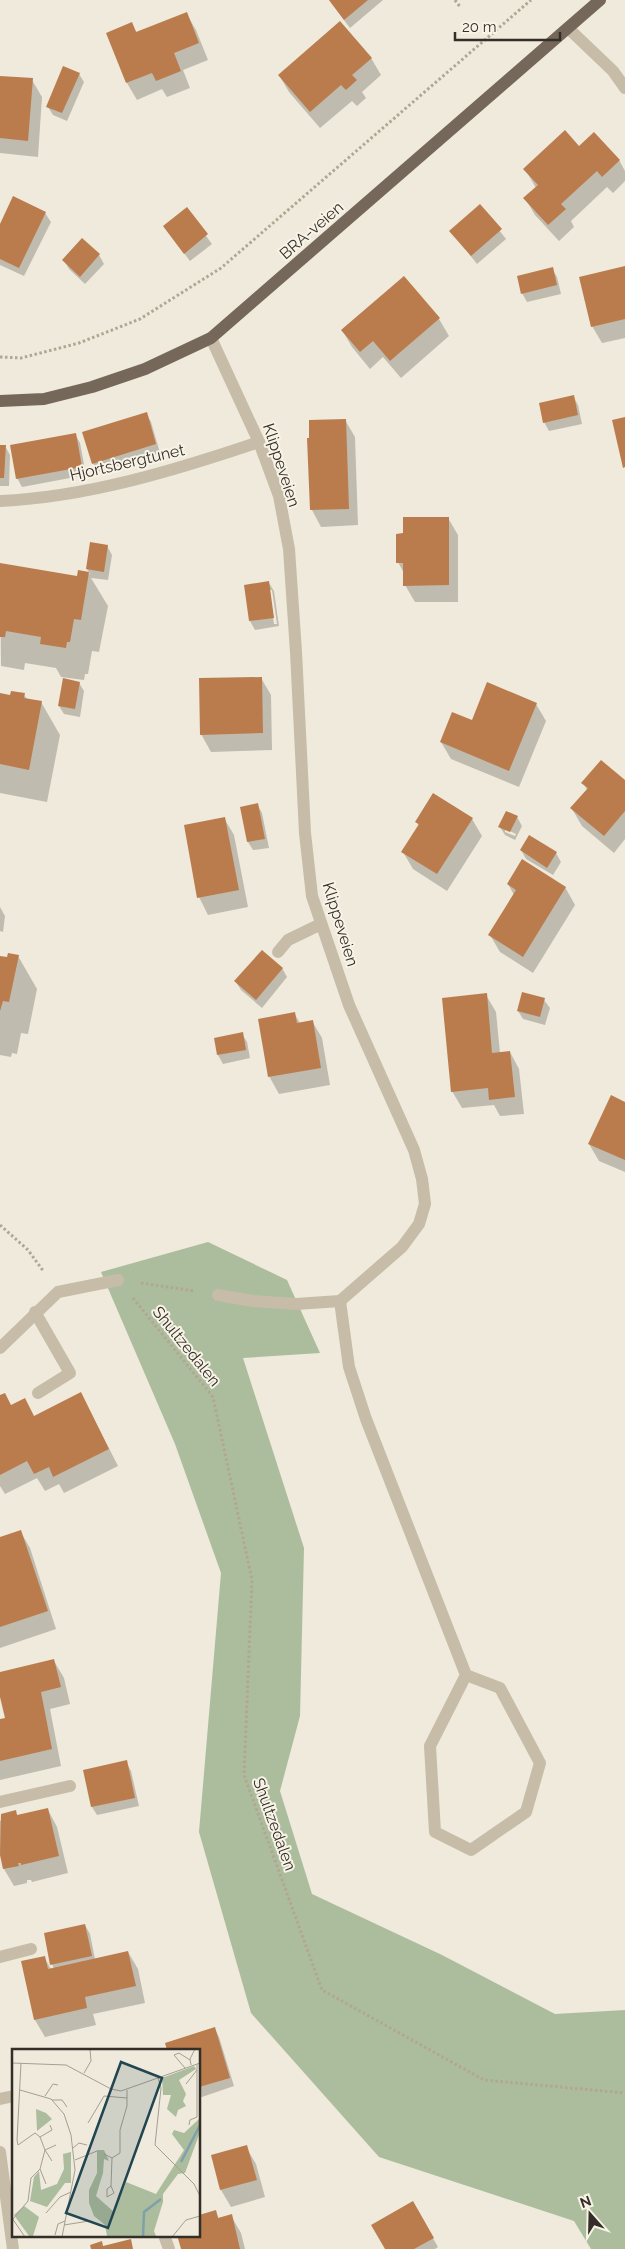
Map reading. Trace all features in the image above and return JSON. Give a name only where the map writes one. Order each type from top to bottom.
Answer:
[{"type":"main road","name":"BRA-veien","points":[[0,401],[44,399],[92,387],[146,369],[211,338],[600,0]]},
{"type":"street","points":[[568,28],[613,71],[625,88]]},
{"type":"street","name":"Klippeveien","points":[[211,338],[259,442],[279,496],[289,549],[305,832],[312,896],[349,1005],[414,1150],[422,1179],[425,1204],[419,1224],[402,1247],[340,1301]]},
{"type":"street","name":"Hjortsbergtunet","points":[[0,501],[22,500],[91,489],[187,466],[259,442]]},
{"type":"street","points":[[278,952],[288,940],[321,924]]},
{"type":"street","points":[[0,1348],[35,1312],[58,1292],[118,1280]]},
{"type":"street","points":[[218,1295],[253,1302],[296,1304],[340,1301],[349,1367],[366,1419],[466,1675],[500,1688],[540,1763],[526,1812],[471,1850],[435,1832],[430,1746],[466,1675]]},
{"type":"street","points":[[35,1312],[70,1373],[38,1393]]},
{"type":"street","points":[[0,1802],[70,1786]]},
{"type":"street","points":[[0,1957],[31,1949]]},
{"type":"street","points":[[0,2152],[13,2249]]},
{"type":"street","points":[[164,2236],[169,2249]]},
{"type":"path","points":[[456,0],[461,8]]},
{"type":"path","points":[[0,357],[21,358],[80,342],[140,319],[221,268],[532,0]]},
{"type":"path","points":[[0,1225],[28,1250],[58,1292]]},
{"type":"path","points":[[118,1280],[218,1295]]},
{"type":"path","name":"Shultzedalen","points":[[118,1280],[213,1398],[252,1580],[244,1775],[322,1990],[484,2080],[625,2093]]},
{"type":"green space","points":[[208,1242],[287,1280],[320,1353],[243,1358],[304,1548],[300,1716],[280,1791],[312,1894],[442,1955],[555,2014],[625,2010],[625,2249],[591,2249],[574,2221],[379,2157],[251,2013],[199,1832],[221,1573],[175,1444],[101,1272]]},
{"type":"building","points":[[329,0],[368,0],[344,20]]},
{"type":"building","points":[[187,12],[199,43],[174,53],[181,71],[156,81],[152,73],[126,83],[106,33],[132,22],[136,32]]},
{"type":"building","points":[[340,21],[372,58],[352,75],[357,80],[346,90],[341,85],[310,112],[278,75]]},
{"type":"building","points":[[63,66],[80,73],[62,113],[46,107]]},
{"type":"building","points":[[0,76],[33,78],[28,141],[0,138]]},
{"type":"building","points":[[565,130],[579,146],[594,132],[620,160],[602,177],[597,171],[561,204],[566,209],[548,225],[523,198],[538,185],[523,169]]},
{"type":"building","points":[[13,196],[46,212],[19,268],[0,259],[0,224]]},
{"type":"building","points":[[480,204],[502,229],[471,256],[449,231]]},
{"type":"building","points":[[187,207],[208,234],[184,254],[163,226]]},
{"type":"building","points":[[82,238],[100,254],[80,277],[62,260]]},
{"type":"building","points":[[625,266],[625,319],[591,327],[579,277]]},
{"type":"building","points":[[553,267],[557,285],[521,294],[517,276]]},
{"type":"building","points":[[404,276],[440,318],[390,361],[373,341],[360,352],[341,330]]},
{"type":"building","points":[[574,395],[578,415],[543,423],[539,403]]},
{"type":"building","points":[[147,412],[156,444],[92,464],[82,432]]},
{"type":"building","points":[[625,417],[625,467],[623,468],[612,420]]},
{"type":"building","points":[[346,419],[349,509],[310,510],[307,438],[309,438],[309,420]]},
{"type":"building","points":[[76,433],[82,467],[16,479],[10,445]]},
{"type":"building","points":[[0,445],[6,445],[4,478],[0,478]]},
{"type":"building","points":[[403,517],[449,517],[449,585],[403,586],[403,563],[396,563],[396,534],[403,533]]},
{"type":"building","points":[[90,542],[108,545],[104,572],[86,569]]},
{"type":"building","points":[[0,563],[77,576],[78,570],[89,572],[81,620],[74,619],[70,642],[67,642],[66,648],[40,644],[41,637],[6,631],[5,637],[0,637]]},
{"type":"building","points":[[269,581],[274,618],[249,621],[244,585]]},
{"type":"building","points":[[262,677],[263,733],[200,735],[199,678]]},
{"type":"building","points":[[63,678],[80,682],[75,709],[58,706]]},
{"type":"building","points":[[487,682],[537,703],[509,771],[440,742],[452,712],[472,720]]},
{"type":"building","points":[[11,691],[25,693],[24,698],[42,701],[29,770],[0,764],[0,693],[10,695]]},
{"type":"building","points":[[601,760],[625,780],[625,811],[604,836],[570,808],[588,788],[581,783]]},
{"type":"building","points":[[433,793],[473,818],[437,874],[401,852],[419,824],[415,822]]},
{"type":"building","points":[[258,803],[265,839],[247,842],[240,807]]},
{"type":"building","points":[[506,811],[518,816],[510,832],[498,827]]},
{"type":"building","points":[[225,817],[239,890],[197,898],[184,825]]},
{"type":"building","points":[[529,835],[557,852],[547,868],[520,850]]},
{"type":"building","points":[[522,859],[566,887],[523,957],[488,935],[516,890],[507,884]]},
{"type":"building","points":[[262,950],[283,968],[256,1000],[234,981]]},
{"type":"building","points":[[8,953],[19,955],[9,1002],[3,1001],[0,1011],[0,956],[7,957]]},
{"type":"building","points":[[522,992],[545,998],[540,1017],[517,1011]]},
{"type":"building","points":[[487,993],[492,1053],[510,1051],[515,1097],[489,1100],[488,1088],[451,1092],[442,998]]},
{"type":"building","points":[[295,1012],[297,1023],[313,1020],[321,1068],[268,1077],[258,1019]]},
{"type":"building","points":[[243,1032],[246,1050],[217,1055],[214,1038]]},
{"type":"building","points":[[611,1095],[625,1102],[625,1160],[588,1144]]},
{"type":"building","points":[[81,1392],[109,1449],[53,1477],[49,1467],[34,1474],[27,1461],[0,1475],[0,1395],[5,1393],[11,1405],[25,1398],[34,1416]]},
{"type":"building","points":[[21,1530],[48,1611],[0,1627],[0,1537]]},
{"type":"building","points":[[54,1659],[61,1687],[41,1692],[52,1749],[0,1761],[0,1719],[5,1718],[0,1697],[0,1672]]},
{"type":"building","points":[[127,1760],[135,1798],[91,1807],[83,1770]]},
{"type":"building","points":[[48,1808],[59,1856],[21,1865],[21,1863],[18,1863],[19,1866],[3,1869],[0,1855],[1,1814],[16,1810],[17,1815]]},
{"type":"building","points":[[85,1924],[92,1956],[50,1965],[44,1933]]},
{"type":"building","points":[[128,1951],[136,1986],[85,1997],[87,2008],[34,2020],[21,1961],[45,1956],[48,1969]]},
{"type":"building","points":[[215,2027],[230,2078],[200,2087],[200,2049],[167,2049],[165,2043]]},
{"type":"building","points":[[247,2145],[257,2180],[220,2190],[211,2155]]},
{"type":"building","points":[[413,2201],[434,2238],[414,2249],[385,2249],[371,2225]]},
{"type":"building","points":[[216,2210],[218,2218],[232,2214],[240,2249],[181,2249],[177,2236],[200,2236],[200,2215]]},
{"type":"building","points":[[131,2239],[133,2249],[91,2249],[90,2245],[102,2241],[103,2246]]}]
